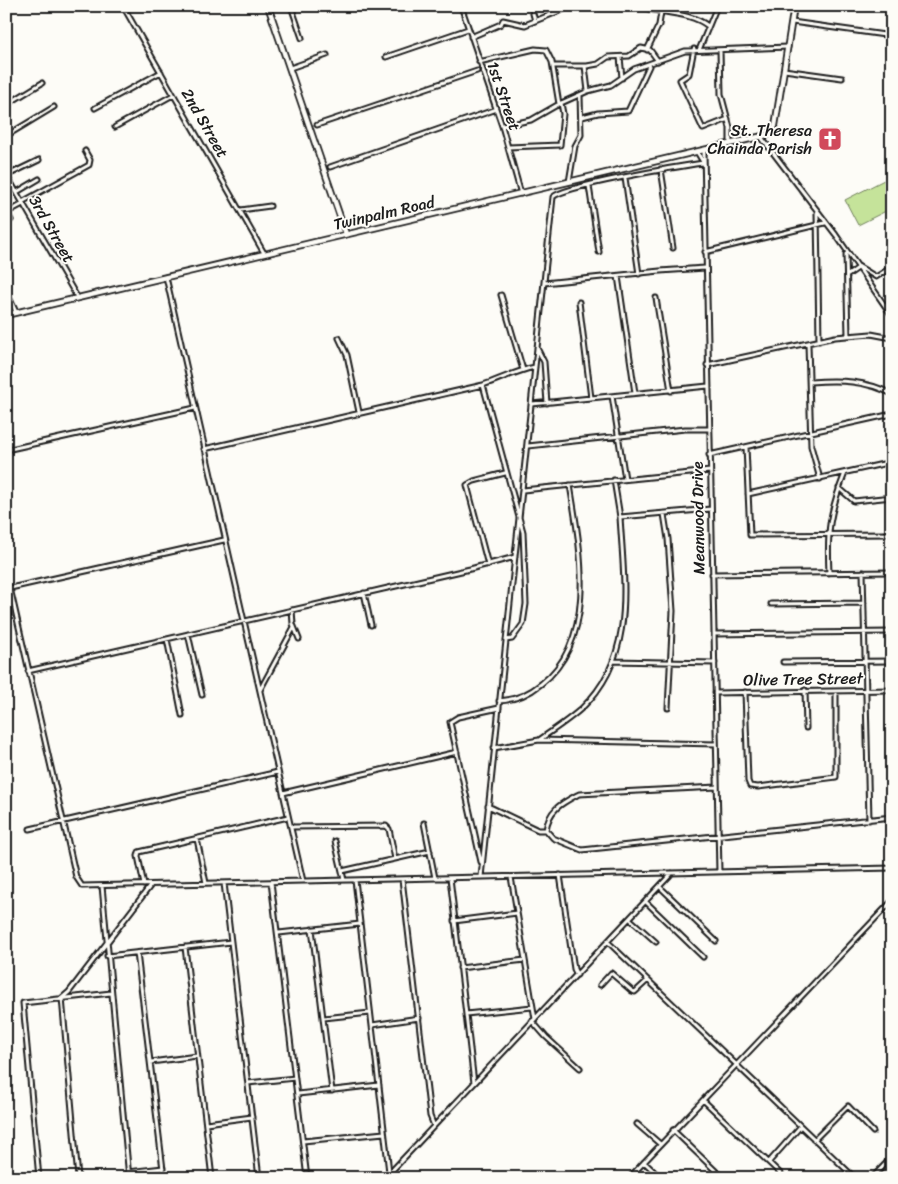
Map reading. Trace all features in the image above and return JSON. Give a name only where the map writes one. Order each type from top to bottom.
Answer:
[{"type":"main road","points":[[270,7],[346,234]]},
{"type":"main road","points":[[784,70],[792,22],[792,7]]},
{"type":"main road","name":"Twinpalm Road","points":[[6,315],[77,296],[761,137],[767,135],[775,126],[784,70]]},
{"type":"street","name":"2nd Street","points":[[123,6],[264,253]]},
{"type":"street","points":[[291,6],[302,38]]},
{"type":"street","name":"1st Street","points":[[461,6],[502,126],[521,194]]},
{"type":"street","points":[[531,6],[535,21]]},
{"type":"street","points":[[471,37],[501,24],[503,20],[525,25],[572,6],[586,6]]},
{"type":"street","points":[[638,6],[703,22],[708,26]]},
{"type":"street","points":[[717,6],[696,49],[688,74],[680,80],[703,129],[728,119]]},
{"type":"street","points":[[647,50],[660,25],[661,12]]},
{"type":"street","points":[[792,22],[892,36]]},
{"type":"street","points":[[386,57],[468,29]]},
{"type":"street","points":[[502,126],[531,120],[588,91],[606,87],[634,69],[649,66],[658,61],[696,49],[720,50],[788,47]]},
{"type":"street","points":[[553,66],[598,64],[608,57],[629,56],[642,48],[650,50],[658,61]]},
{"type":"street","points":[[479,62],[535,49],[546,50],[553,66],[563,114],[560,145],[508,147]]},
{"type":"street","points":[[720,50],[721,94],[728,119],[730,145]]},
{"type":"street","points":[[290,68],[327,55]]},
{"type":"street","points":[[620,57],[622,78]]},
{"type":"street","points":[[585,66],[588,91]]},
{"type":"street","points":[[582,117],[598,113],[612,114],[628,111],[649,66]]},
{"type":"street","points":[[784,70],[842,78]]},
{"type":"street","points":[[317,125],[477,71]]},
{"type":"street","points":[[95,108],[161,72]]},
{"type":"street","points":[[6,105],[42,83]]},
{"type":"street","points":[[115,127],[174,94]]},
{"type":"street","points":[[569,183],[575,146],[581,135],[580,95]]},
{"type":"street","points":[[6,136],[54,107]]},
{"type":"street","points":[[330,167],[494,110]]},
{"type":"street","points":[[761,137],[826,223],[892,316]]},
{"type":"street","points":[[6,224],[11,220],[7,211],[89,165],[90,160],[85,151]]},
{"type":"street","name":"Meanwood Drive","points":[[704,151],[708,429],[719,872]]},
{"type":"street","points":[[481,877],[553,197],[570,190],[661,169],[703,163],[697,152]]},
{"type":"street","points":[[7,175],[39,160]]},
{"type":"street","points":[[661,169],[673,248]]},
{"type":"street","name":"3rd Street","points":[[7,175],[77,296]]},
{"type":"street","points":[[625,178],[639,274]]},
{"type":"street","points":[[16,192],[39,179]]},
{"type":"street","points":[[589,186],[599,252]]},
{"type":"street","points":[[241,210],[270,206]]},
{"type":"street","points":[[817,212],[819,341]]},
{"type":"street","points":[[705,252],[826,223]]},
{"type":"street","points":[[846,252],[848,336]]},
{"type":"street","points":[[855,264],[876,277],[892,267]]},
{"type":"street","points":[[544,283],[639,274],[660,270],[705,268]]},
{"type":"street","points":[[848,275],[858,268]]},
{"type":"street","points":[[166,276],[224,540],[303,881]]},
{"type":"street","points":[[618,276],[636,393]]},
{"type":"street","points":[[6,291],[16,312]]},
{"type":"street","points":[[501,294],[523,370]]},
{"type":"street","points":[[656,298],[671,391]]},
{"type":"street","points":[[578,302],[591,398]]},
{"type":"street","points":[[707,365],[848,336],[871,334],[892,338]]},
{"type":"street","points":[[339,338],[347,355],[359,412]]},
{"type":"street","points":[[808,344],[812,453],[820,479]]},
{"type":"street","points":[[537,348],[544,362],[547,403]]},
{"type":"street","points":[[204,449],[483,385],[536,367]]},
{"type":"street","points":[[810,382],[839,380],[868,384],[892,394]]},
{"type":"street","points":[[483,385],[505,474],[523,532],[525,613],[519,632],[514,638],[506,640]]},
{"type":"street","points":[[532,404],[708,386]]},
{"type":"street","points":[[612,396],[617,438],[625,479]]},
{"type":"street","points":[[6,450],[195,408]]},
{"type":"street","points":[[709,455],[892,414]]},
{"type":"street","points":[[528,446],[617,438],[639,433],[708,429]]},
{"type":"street","points":[[746,447],[750,535],[892,534]]},
{"type":"street","points":[[748,494],[892,462]]},
{"type":"street","points":[[523,490],[710,471]]},
{"type":"street","points":[[829,573],[827,535],[831,512],[845,473]]},
{"type":"street","points":[[488,564],[467,485],[474,481],[505,474]]},
{"type":"street","points":[[539,740],[582,708],[603,682],[622,639],[624,608],[620,517],[614,480]]},
{"type":"street","points":[[500,700],[522,696],[550,678],[564,659],[573,641],[579,617],[580,585],[576,521],[570,484]]},
{"type":"street","points":[[839,488],[854,501],[892,497]]},
{"type":"street","points":[[620,517],[711,509]]},
{"type":"street","points":[[664,514],[672,585],[668,708]]},
{"type":"street","points":[[224,540],[8,589],[78,884],[85,887],[892,868]]},
{"type":"street","points":[[28,671],[515,557]]},
{"type":"street","points":[[863,572],[869,820]]},
{"type":"street","points":[[712,574],[892,572]]},
{"type":"street","points":[[364,593],[371,625]]},
{"type":"street","points":[[771,604],[864,603]]},
{"type":"street","points":[[292,610],[294,626],[299,639]]},
{"type":"street","points":[[259,691],[294,626]]},
{"type":"street","points":[[714,634],[892,632]]},
{"type":"street","points":[[188,634],[202,695]]},
{"type":"street","points":[[166,639],[182,715]]},
{"type":"street","points":[[613,661],[715,663]]},
{"type":"street","points":[[784,662],[892,661]]},
{"type":"street","points":[[805,690],[806,728]]},
{"type":"street","name":"Olive Tree Street","points":[[715,693],[892,690]]},
{"type":"street","points":[[745,692],[748,781],[750,786],[758,786],[836,777],[836,691]]},
{"type":"street","points":[[482,866],[450,725],[452,720],[499,708]]},
{"type":"street","points":[[494,748],[539,740],[716,744]]},
{"type":"street","points":[[283,793],[456,752]]},
{"type":"street","points":[[30,830],[278,772]]},
{"type":"street","points":[[546,830],[552,812],[562,802],[579,794],[592,791],[717,787]]},
{"type":"street","points":[[488,806],[538,830],[546,830],[553,838],[582,850],[892,817]]},
{"type":"street","points":[[144,885],[138,856],[139,852],[288,817]]},
{"type":"street","points":[[424,823],[436,878]]},
{"type":"street","points":[[291,827],[386,826],[389,828],[395,859]]},
{"type":"street","points":[[197,838],[206,883]]},
{"type":"street","points":[[334,841],[344,880]]},
{"type":"street","points":[[342,871],[430,851]]},
{"type":"street","points":[[384,1178],[578,975],[672,873]]},
{"type":"street","points":[[560,875],[574,969],[578,975]]},
{"type":"street","points":[[511,876],[533,1020],[539,1030],[580,1068]]},
{"type":"street","points":[[450,878],[474,1084]]},
{"type":"street","points":[[402,879],[430,1116],[434,1126]]},
{"type":"street","points":[[355,880],[389,1173]]},
{"type":"street","points":[[271,882],[307,1178]]},
{"type":"street","points":[[224,883],[259,1178]]},
{"type":"street","points":[[62,998],[69,992],[151,885]]},
{"type":"street","points":[[102,886],[129,1178]]},
{"type":"street","points":[[660,887],[716,941]]},
{"type":"street","points":[[629,1178],[892,901]]},
{"type":"street","points":[[646,902],[703,957]]},
{"type":"street","points":[[454,921],[517,913]]},
{"type":"street","points":[[630,919],[656,942]]},
{"type":"street","points":[[278,933],[360,924]]},
{"type":"street","points":[[312,929],[332,1091]]},
{"type":"street","points":[[108,956],[231,942]]},
{"type":"street","points":[[608,942],[855,1178]]},
{"type":"street","points":[[185,947],[212,1178]]},
{"type":"street","points":[[137,953],[164,1178]]},
{"type":"street","points":[[460,968],[525,960]]},
{"type":"street","points":[[600,985],[611,973],[635,992],[648,980]]},
{"type":"street","points":[[39,1178],[23,1004],[25,1002],[111,993]]},
{"type":"street","points":[[62,998],[78,1178]]},
{"type":"street","points":[[466,1014],[532,1007]]},
{"type":"street","points":[[324,1018],[370,1013]]},
{"type":"street","points":[[372,1025],[419,1018]]},
{"type":"street","points":[[150,1062],[197,1056]]},
{"type":"street","points":[[248,1083],[295,1078]]},
{"type":"street","points":[[297,1094],[379,1085]]},
{"type":"street","points":[[703,1100],[786,1178]]},
{"type":"street","points":[[814,1140],[846,1106],[850,1107],[873,1132]]},
{"type":"street","points":[[206,1123],[252,1117]]},
{"type":"street","points":[[637,1124],[660,1144]]},
{"type":"street","points":[[769,1162],[800,1127]]},
{"type":"street","points":[[673,1130],[724,1178]]},
{"type":"street","points":[[303,1141],[384,1133]]},
{"type":"street","points":[[872,1178],[892,1157]]},
{"type":"street","points":[[644,1162],[661,1178]]},
{"type":"street","points":[[128,1172],[163,1168]]},
{"type":"green space","points":[[884,180],[892,196],[892,208],[858,225],[845,200]]},
{"type":"place","name":"St. Theresa Chainda Parish","points":[[830,139]]}]
